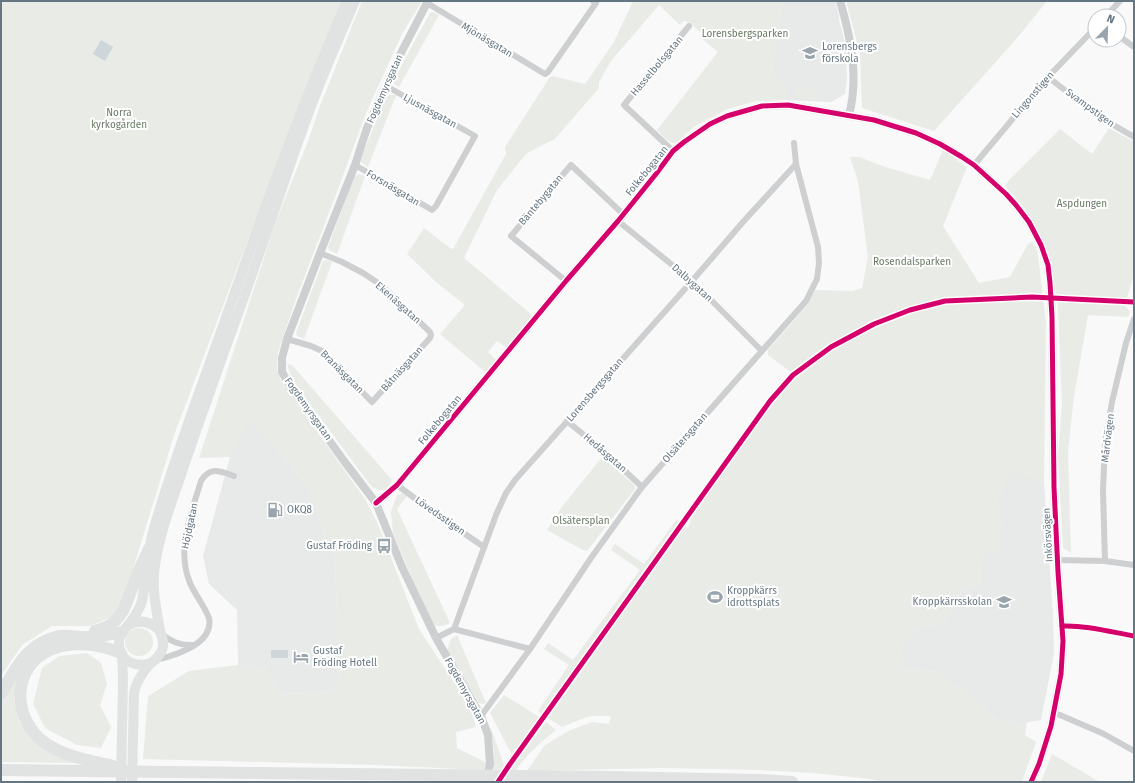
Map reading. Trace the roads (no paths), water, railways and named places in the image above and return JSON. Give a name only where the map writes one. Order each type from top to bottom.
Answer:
[{"type":"highway","points":[[68,636],[101,629],[116,621],[124,609],[149,549]]},
{"type":"highway","points":[[1,694],[18,663],[40,644],[61,636],[97,637],[125,628]]},
{"type":"highway","points":[[114,769],[68,754],[53,748],[40,740],[31,729],[24,716],[20,704],[20,692],[25,673],[42,654],[50,650],[69,645],[85,644],[103,647],[121,654]]},
{"type":"highway","points":[[1,770],[114,769],[140,772],[538,776],[761,780],[792,782]]},
{"type":"main road","points":[[121,782],[123,679],[119,642],[125,628],[138,610],[142,599],[149,549],[171,473],[261,217],[347,1]]},
{"type":"main road","points":[[132,782],[135,686],[138,680],[160,655],[163,648],[163,641],[160,633],[153,594],[153,572],[169,510],[312,103],[355,1]]},
{"type":"main road","points":[[125,628],[134,622],[145,622],[156,627],[160,633]]},
{"type":"main road","points":[[121,654],[126,660],[138,666],[153,662]]},
{"type":"street","points":[[840,1],[851,42],[854,75],[853,91],[848,115]]},
{"type":"street","name":"Mjönäsgatan","points":[[427,2],[545,74],[548,72],[594,2]]},
{"type":"street","name":"Fogdemyrsgatan","points":[[427,2],[402,51],[367,128],[355,165],[288,339],[282,358],[282,372],[290,386],[376,503],[402,567],[436,638],[481,716],[488,735],[490,764],[485,782]]},
{"type":"street","name":"Hasselbolsgatan","points":[[674,151],[624,105],[689,26]]},
{"type":"street","name":"Lingonstigen","points":[[974,165],[1048,77],[1087,36]]},
{"type":"street","name":"Svampstigen","points":[[1048,77],[1098,116],[1134,137]]},
{"type":"street","name":"Ljusnäsgatan","points":[[386,86],[475,136],[436,206],[432,210]]},
{"type":"street","name":"Folkebogatan","points":[[376,503],[397,485],[620,218],[674,151],[684,142],[710,124],[727,116],[762,106],[788,106],[874,120],[916,133],[940,144],[962,156],[974,165],[1016,205],[1029,222],[1041,245],[1048,265],[1050,283]]},
{"type":"street","name":"Olsätersgatan","points":[[481,716],[530,649],[591,558],[642,487],[761,350],[806,301],[818,280],[818,247],[796,164],[794,143]]},
{"type":"street","name":"Lorensbergsgatan","points":[[454,628],[496,515],[506,493],[515,480],[692,281],[742,222],[796,164]]},
{"type":"street","name":"Forsnäsgatan","points":[[355,165],[432,210]]},
{"type":"street","name":"Dalbygatan","points":[[571,165],[620,218],[692,281],[761,350]]},
{"type":"street","name":"Bäntebygatan","points":[[566,281],[511,236],[571,165]]},
{"type":"street","name":"Ekenäsgatan","points":[[320,253],[363,273],[381,285],[430,332],[431,335]]},
{"type":"street","name":"Inkörsvägen","points":[[1031,782],[1039,764],[1054,713],[1061,674],[1063,641],[1054,487],[1052,317],[1050,283]]},
{"type":"street","name":"Mårdvägen","points":[[1105,561],[1103,490],[1105,443],[1122,358],[1134,319]]},
{"type":"street","name":"Båtnäsgatan","points":[[372,402],[430,338],[431,335]]},
{"type":"street","name":"Branäsgatan","points":[[288,339],[322,351],[372,402]]},
{"type":"street","name":"Hedåsgatan","points":[[568,421],[607,454],[642,487]]},
{"type":"street","name":"Höjdgatan","points":[[153,662],[182,652],[203,640],[206,636],[210,622],[207,613],[190,584],[184,564],[184,542],[190,516],[201,481],[208,473],[218,471],[234,476]]},
{"type":"street","name":"Lövedsstigen","points":[[397,485],[484,547]]},
{"type":"street","points":[[1058,560],[1105,561],[1134,565]]},
{"type":"street","points":[[1062,626],[1083,627],[1134,636]]},
{"type":"street","points":[[436,638],[454,628],[530,649]]},
{"type":"street","points":[[160,633],[176,643],[194,645]]},
{"type":"street","points":[[1054,713],[1104,734],[1134,751]]},
{"type":"place","name":"Lorensbergs förskola","points":[[810,53]]},
{"type":"place","name":"OKQ8","points":[[275,510]]},
{"type":"place","name":"Gustaf Fröding","points":[[384,546]]},
{"type":"place","name":"Kroppkärrs idrottsplats","points":[[715,597]]},
{"type":"place","name":"Kroppkärrsskolan","points":[[1004,602]]},
{"type":"place","name":"Gustaf Fröding Hotell","points":[[301,657]]},
{"type":"park label","name":"Lorensbergsparken","points":[[745,34]]},
{"type":"park label","name":"Norra kyrkogården","points":[[119,118]]},
{"type":"park label","name":"Aspdungen","points":[[1082,204]]},
{"type":"park label","name":"Rosendalsparken","points":[[912,262]]},
{"type":"park label","name":"Olsätersplan","points":[[581,521]]}]
